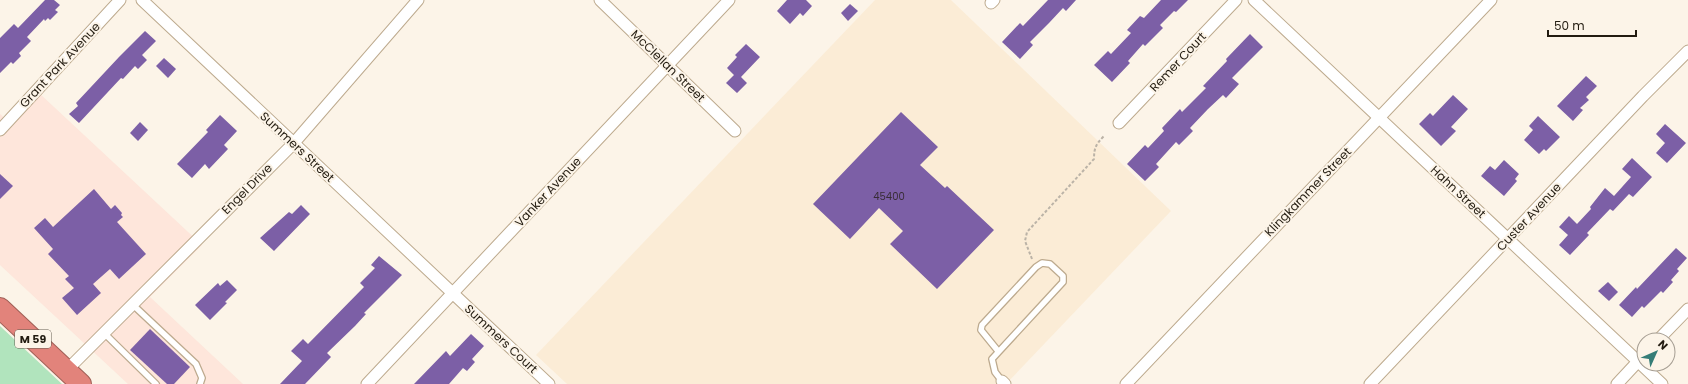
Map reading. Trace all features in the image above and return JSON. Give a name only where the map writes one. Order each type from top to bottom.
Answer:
[{"type":"highway","name":"M 59","points":[[0,308],[82,384]]},
{"type":"street","name":"Grant Park Avenue","points":[[0,130],[120,0]]},
{"type":"street","name":"Summers Street","points":[[142,0],[453,294]]},
{"type":"street","name":"Engel Drive","points":[[67,370],[293,144],[418,0]]},
{"type":"street","name":"McClellan Street","points":[[600,0],[735,131]]},
{"type":"street","name":"Vanker Avenue","points":[[367,384],[729,0]]},
{"type":"street","name":"Remer Court","points":[[1119,123],[1236,0]]},
{"type":"street","name":"Hahn Street","points":[[1254,0],[1508,239],[1636,354]]},
{"type":"street","name":"Klingkammer Street","points":[[1126,384],[1491,0]]},
{"type":"street","name":"Custer Avenue","points":[[1370,384],[1688,51]]},
{"type":"street","name":"Summers Court","points":[[453,294],[549,384]]},
{"type":"street","points":[[1666,332],[1688,309]]},
{"type":"street","points":[[1617,384],[1636,363]]},
{"type":"street","name":"Hahn Street","points":[[1652,372],[1662,384]]},
{"type":"lane","points":[[998,351],[981,330],[982,325],[1036,267],[1042,263],[1050,264],[1063,276],[1063,282],[992,359],[995,372],[1003,382]]},
{"type":"lane","points":[[132,304],[196,364],[202,378],[200,384]]},
{"type":"lane","points":[[104,333],[156,384]]},
{"type":"path","points":[[1036,267],[1028,252],[1025,241],[1027,232],[1094,159],[1096,144],[1104,136]]},
{"type":"shaded area","points":[[875,0],[951,0],[1171,211],[1006,384],[567,384],[536,355]]},
{"type":"shaded area","points":[[39,93],[202,245],[150,297],[243,384],[128,384],[0,265],[0,114],[9,122]]},
{"type":"green space","points":[[0,326],[62,384],[0,384]]},
{"type":"building","points":[[45,0],[54,0],[60,5],[55,10],[58,12],[50,20],[48,18],[45,21],[44,19],[27,37],[31,41],[19,53],[21,56],[13,64],[11,62],[0,73],[0,38],[14,24],[18,28]]},
{"type":"building","points":[[787,0],[806,0],[812,6],[803,16],[800,13],[790,24],[777,11]]},
{"type":"building","points":[[1048,0],[1076,0],[1066,11],[1063,8],[1030,42],[1033,45],[1020,59],[1002,42],[1020,23],[1023,26]]},
{"type":"building","points":[[1161,0],[1188,0],[1160,25],[1163,28],[1145,46],[1143,44],[1128,61],[1130,63],[1112,82],[1094,65],[1108,51],[1111,54],[1131,33],[1127,30],[1140,16],[1144,18]]},
{"type":"building","points":[[850,4],[858,11],[848,21],[841,13]]},
{"type":"building","points":[[145,31],[156,41],[142,55],[147,60],[138,69],[135,66],[123,79],[121,78],[79,123],[69,114],[78,106],[76,103]]},
{"type":"building","points":[[1250,34],[1263,47],[1232,78],[1239,84],[1226,98],[1223,95],[1208,109],[1190,128],[1193,131],[1179,145],[1176,142],[1156,164],[1159,167],[1145,181],[1127,164],[1145,145],[1148,148],[1164,131],[1162,128],[1180,109],[1182,112],[1206,88],[1203,86]]},
{"type":"building","points":[[746,44],[760,57],[741,77],[747,83],[737,93],[726,83],[734,75],[727,68],[737,57],[735,55]]},
{"type":"building","points":[[164,58],[176,69],[168,78],[156,66]]},
{"type":"building","points":[[1586,76],[1597,86],[1586,97],[1589,100],[1580,108],[1583,110],[1573,121],[1557,106]]},
{"type":"building","points":[[1453,95],[1468,109],[1451,127],[1456,131],[1441,146],[1419,124],[1430,113],[1433,116]]},
{"type":"building","points":[[901,112],[938,147],[920,165],[945,188],[947,186],[994,230],[937,289],[890,244],[903,231],[879,208],[850,239],[813,204]]},
{"type":"building","points":[[220,115],[237,131],[224,145],[228,149],[209,169],[205,164],[192,178],[177,164],[208,132],[206,130]]},
{"type":"building","points":[[1538,116],[1560,137],[1546,151],[1544,149],[1539,154],[1524,140],[1533,130],[1529,126]]},
{"type":"building","points":[[140,122],[148,130],[138,141],[130,133]]},
{"type":"building","points":[[1665,124],[1686,143],[1667,163],[1656,153],[1665,143],[1656,134]]},
{"type":"building","points":[[1632,158],[1652,177],[1633,197],[1629,194],[1613,211],[1610,209],[1587,233],[1589,235],[1570,255],[1559,245],[1568,235],[1559,227],[1569,216],[1577,224],[1591,209],[1590,207],[1605,188],[1614,196],[1631,177],[1622,169]]},
{"type":"building","points":[[1504,160],[1519,174],[1515,179],[1517,181],[1504,196],[1481,176],[1490,166],[1495,170]]},
{"type":"building","points":[[0,174],[13,186],[0,199]]},
{"type":"building","points":[[94,189],[111,209],[115,205],[122,213],[121,215],[123,217],[117,222],[146,254],[119,279],[110,269],[93,284],[101,293],[77,315],[62,298],[74,288],[65,279],[69,276],[48,254],[53,249],[34,228],[45,218],[53,227]]},
{"type":"building","points":[[301,205],[310,214],[274,251],[260,238],[289,212],[292,214]]},
{"type":"building","points":[[1676,248],[1687,258],[1677,269],[1679,271],[1671,280],[1673,282],[1663,293],[1661,291],[1644,308],[1642,306],[1632,317],[1619,305],[1636,287],[1637,289]]},
{"type":"building","points":[[379,256],[402,275],[364,313],[366,314],[355,326],[327,353],[331,357],[305,384],[280,384],[302,361],[291,351],[303,339],[308,344],[364,287],[360,283],[375,268],[371,265]]},
{"type":"building","points":[[227,280],[237,290],[225,302],[227,303],[210,320],[195,305],[218,283],[220,286]]},
{"type":"building","points":[[1608,282],[1618,292],[1609,301],[1598,291]]},
{"type":"building","points":[[150,329],[190,367],[174,384],[167,384],[130,350]]},
{"type":"building","points":[[471,334],[484,346],[472,359],[475,362],[467,371],[463,368],[449,384],[414,384],[446,351],[450,356]]}]
